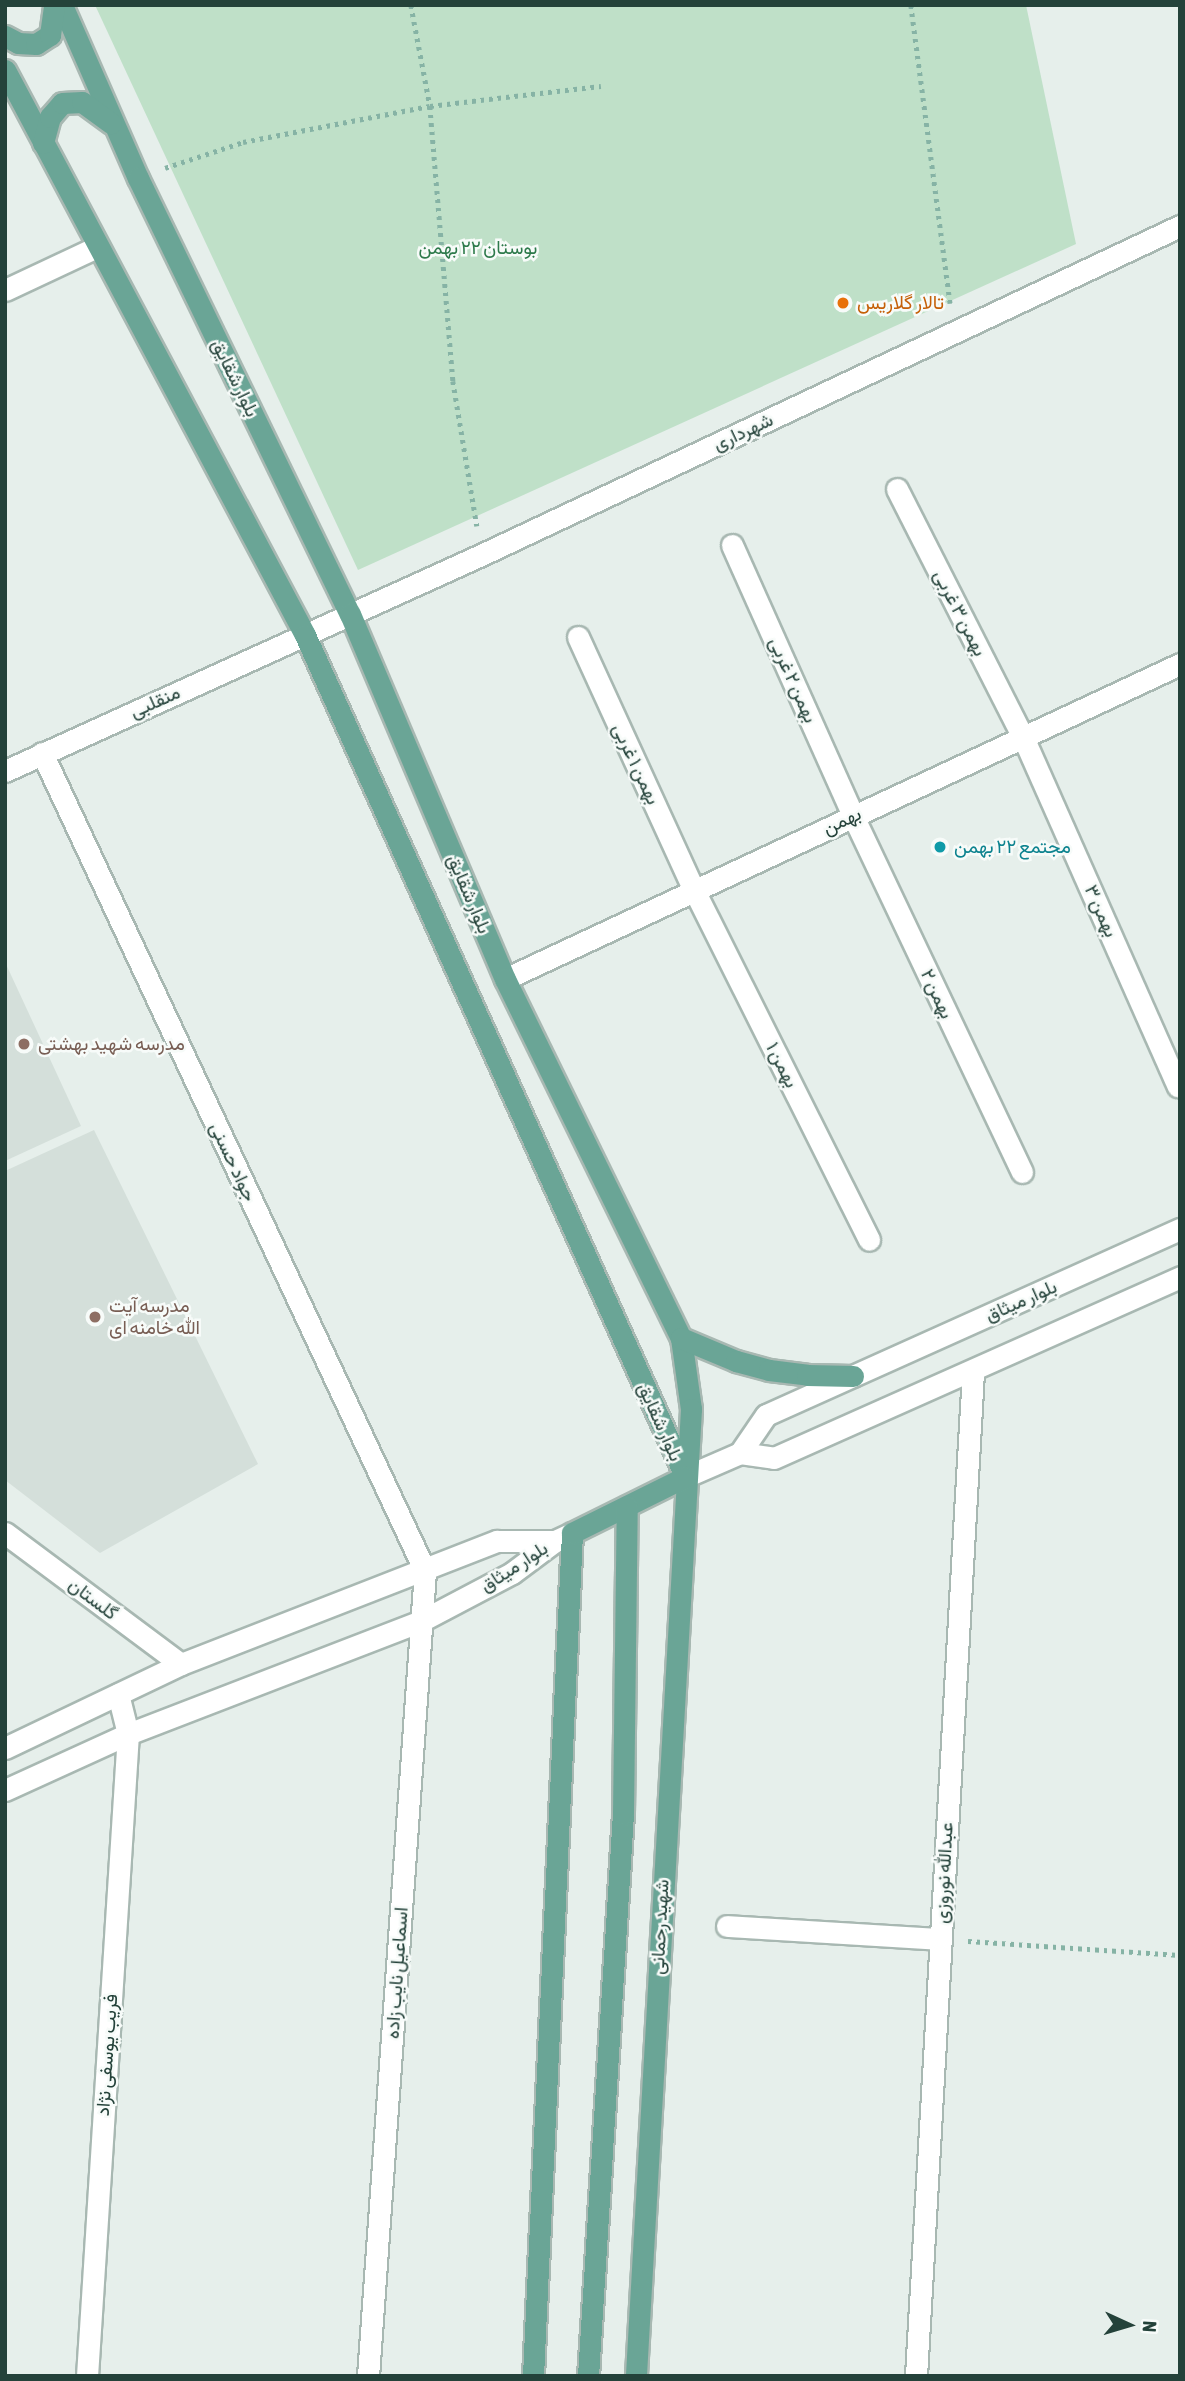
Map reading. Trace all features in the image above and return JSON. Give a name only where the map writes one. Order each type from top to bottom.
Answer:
[{"type":"main road","points":[[5,36],[18,43],[36,44],[50,35],[54,5]]},
{"type":"main road","name":"بلوار شقایق","points":[[62,5],[138,178],[350,614],[505,979],[681,1338],[691,1409],[685,1477]]},
{"type":"main road","name":"بلوار شقایق","points":[[5,70],[305,635],[685,1477]]},
{"type":"main road","points":[[43,143],[50,117],[62,103],[82,102],[115,127]]},
{"type":"main road","points":[[681,1338],[736,1361],[769,1370],[807,1375],[853,1376]]},
{"type":"main road","points":[[533,2376],[564,1537],[685,1477]]},
{"type":"main road","name":"شهید رحمانی","points":[[636,2376],[685,1477]]},
{"type":"main road","points":[[588,2376],[623,1814],[627,1506]]},
{"type":"street","name":"شهرداری","points":[[305,635],[1180,226]]},
{"type":"street","points":[[5,290],[97,247]]},
{"type":"street","name":"بهمن ۳ غربی","points":[[897,489],[1023,737]]},
{"type":"street","name":"بهمن ۲ غربی","points":[[732,545],[853,816]]},
{"type":"street","name":"منقلبی","points":[[5,771],[305,635]]},
{"type":"street","name":"بهمن ۱ غربی","points":[[578,637],[694,890]]},
{"type":"street","name":"بهمن","points":[[505,979],[1180,664]]},
{"type":"street","name":"بهمن ۳","points":[[1023,737],[1178,1086]]},
{"type":"street","name":"جواد حسنی","points":[[42,753],[425,1571]]},
{"type":"street","name":"بهمن ۲","points":[[853,816],[1022,1172]]},
{"type":"street","name":"بهمن ۱","points":[[694,890],[869,1240]]},
{"type":"street","name":"بلوار میثاق","points":[[740,1452],[766,1415],[1180,1229]]},
{"type":"street","points":[[685,1477],[740,1452],[774,1458],[1180,1277]]},
{"type":"street","name":"عبدالله نوروزی","points":[[916,2376],[973,1371]]},
{"type":"street","name":"گلستان","points":[[5,1533],[181,1664]]},
{"type":"street","name":"بلوار میثاق","points":[[5,1748],[181,1664],[497,1541],[564,1537]]},
{"type":"street","name":"بلوار میثاق","points":[[5,1790],[128,1734],[421,1620],[512,1573],[564,1537]]},
{"type":"street","name":"اسماعیل نایب زاده","points":[[368,2376],[425,1571]]},
{"type":"street","name":"فریب یوسفی نژاد","points":[[87,2376],[128,1734],[118,1694]]},
{"type":"street","points":[[727,1926],[940,1939]]},
{"type":"path","points":[[411,5],[430,106],[453,381],[481,555]]},
{"type":"path","points":[[911,5],[954,332]]},
{"type":"path","points":[[138,178],[243,142],[430,106],[601,86]]},
{"type":"path","points":[[940,1939],[1180,1955]]},
{"type":"shaded area","name":"مدرسه شهید بهشتی","points":[[5,962],[81,1126],[5,1161]]},
{"type":"shaded area","name":"مدرسه آیت الله خامنه ای","points":[[94,1130],[258,1464],[100,1553],[5,1480],[5,1171]]},
{"type":"green space","name":"بوستان ۲۲ بهمن","points":[[95,5],[1026,5],[1076,244],[358,570]]},
{"type":"place","name":"تالار گلاریس","points":[[843,303]]},
{"type":"place","name":"مجتمع ۲۲ بهمن","points":[[940,847]]},
{"type":"place","name":"مدرسه شهید بهشتی","points":[[24,1044]]},
{"type":"place","name":"مدرسه آیت الله خامنه ای","points":[[95,1317]]}]
